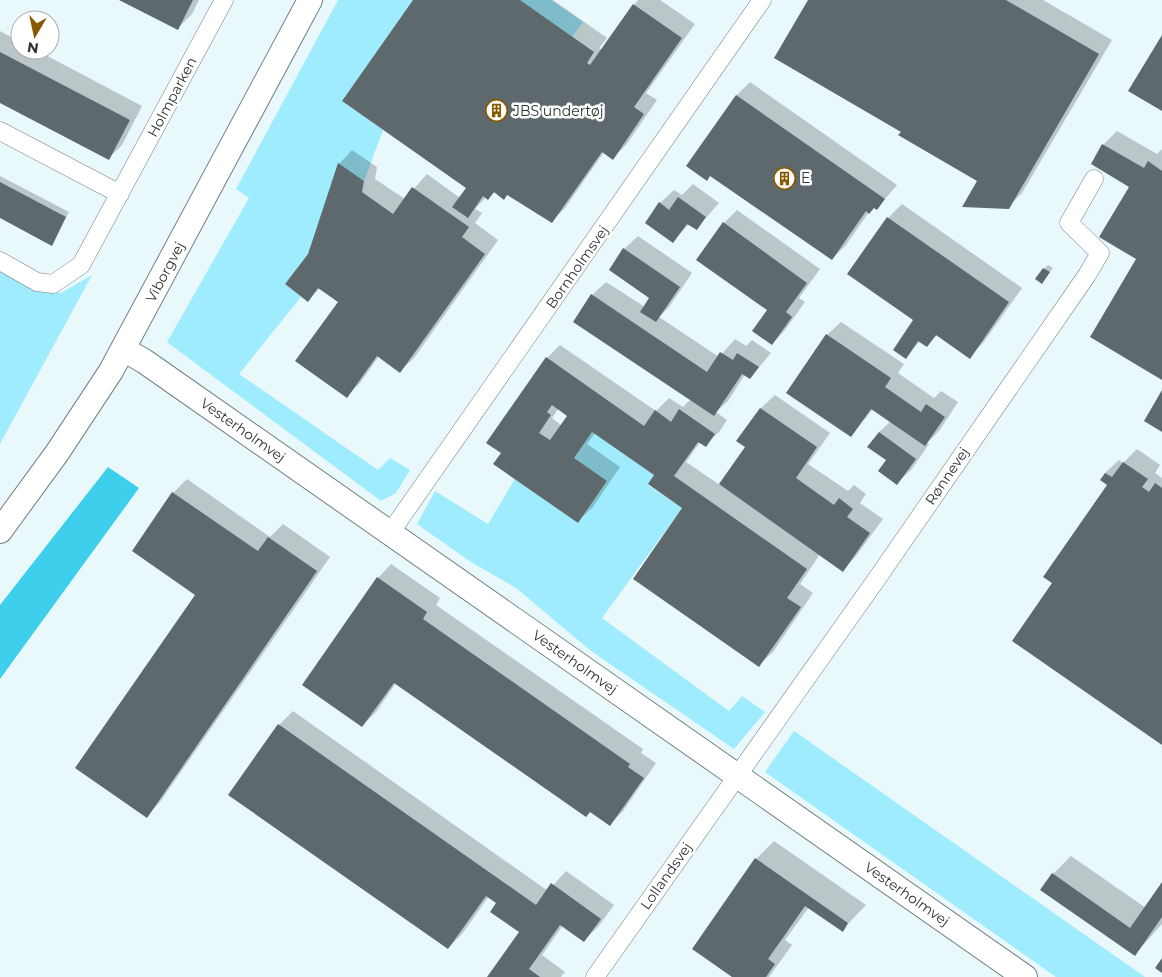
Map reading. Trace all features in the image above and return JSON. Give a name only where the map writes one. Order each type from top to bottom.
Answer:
[{"type":"street","name":"Holmparken","points":[[0,261],[37,282],[53,284],[81,265],[224,0]]},
{"type":"street","name":"Viborgvej","points":[[0,531],[57,453],[123,349],[310,0]]},
{"type":"street","name":"Bornholmsvej","points":[[390,533],[762,0]]},
{"type":"street","points":[[0,131],[120,194]]},
{"type":"street","name":"Rønnevej","points":[[737,775],[876,580],[1100,253],[1069,223],[1094,179]]},
{"type":"street","name":"Vesterholmvej","points":[[123,349],[144,361],[1025,977]]},
{"type":"street","name":"Lollandsvej","points":[[595,977],[737,775]]},
{"type":"shaded area","points":[[338,0],[413,0],[342,101],[383,130],[364,181],[338,164],[308,254],[285,284],[301,297],[239,374],[378,470],[390,458],[410,470],[396,493],[381,501],[167,342],[249,198],[236,189]]},
{"type":"shaded area","points":[[520,0],[551,0],[583,22],[572,37]]},
{"type":"shaded area","points":[[0,272],[29,287],[61,293],[92,275],[0,444]]},
{"type":"shaded area","points":[[592,432],[654,475],[648,485],[682,508],[602,618],[729,711],[742,696],[765,712],[734,749],[591,651],[516,588],[471,562],[417,524],[435,491],[488,524],[515,479],[578,523],[607,482],[574,458]]},
{"type":"shaded area","points":[[108,467],[139,488],[0,679],[0,605]]},
{"type":"shaded area","points":[[794,731],[1145,977],[1056,977],[765,772]]},
{"type":"building","points":[[119,0],[193,0],[178,30]]},
{"type":"building","name":"JBS undertøj","points":[[413,0],[520,0],[594,52],[587,63],[590,65],[633,4],[682,38],[634,107],[644,114],[613,160],[602,152],[552,223],[507,195],[504,200],[494,192],[488,200],[483,196],[468,218],[452,207],[466,188],[342,101]]},
{"type":"building","points":[[808,0],[1006,0],[1099,54],[1009,209],[962,207],[977,181],[898,135],[901,132],[774,58]]},
{"type":"building","points":[[1162,35],[1162,111],[1128,91]]},
{"type":"building","points":[[0,52],[10,57],[10,60],[15,60],[130,120],[109,160],[0,103]]},
{"type":"building","name":"E","points":[[736,95],[885,199],[877,210],[874,208],[869,214],[866,211],[832,260],[710,176],[707,181],[686,166]]},
{"type":"building","points":[[1102,144],[1144,168],[1148,161],[1162,171],[1162,380],[1090,337],[1136,259],[1099,237],[1129,187],[1091,164]]},
{"type":"building","points":[[338,163],[364,181],[362,192],[393,214],[412,187],[469,227],[462,237],[485,254],[400,373],[377,356],[347,398],[295,361],[338,302],[318,288],[308,302],[285,284],[308,254]]},
{"type":"building","points":[[0,182],[66,217],[52,246],[0,218]]},
{"type":"building","points":[[678,197],[706,217],[697,230],[687,224],[673,243],[645,223],[659,202],[669,210]]},
{"type":"building","points":[[887,217],[1009,302],[970,359],[936,335],[927,347],[918,341],[906,359],[893,350],[913,320],[847,274]]},
{"type":"building","points":[[723,222],[807,283],[786,312],[792,317],[772,345],[752,331],[767,310],[696,260]]},
{"type":"building","points":[[623,248],[680,287],[656,322],[640,312],[649,298],[609,270]]},
{"type":"building","points":[[1043,268],[1050,272],[1042,284],[1035,279]]},
{"type":"building","points":[[591,294],[707,372],[720,352],[733,360],[737,353],[759,367],[750,379],[742,374],[714,416],[573,322]]},
{"type":"building","points":[[826,334],[891,378],[885,387],[921,412],[926,404],[945,417],[925,446],[871,409],[851,437],[786,393]]},
{"type":"building","points":[[546,357],[644,426],[655,410],[671,422],[679,409],[715,434],[706,447],[698,442],[674,476],[807,569],[787,598],[801,607],[759,667],[633,579],[682,508],[648,484],[654,475],[592,432],[574,458],[607,481],[578,523],[493,464],[501,453],[486,443]],"holes":[[[552,405],[567,416],[550,440],[539,433],[551,415],[547,412]]]},
{"type":"building","points":[[1162,390],[1162,432],[1144,421]]},
{"type":"building","points":[[760,408],[817,447],[796,478],[834,505],[839,498],[853,509],[847,517],[870,533],[843,572],[719,484],[745,447],[736,441]]},
{"type":"building","points":[[879,432],[916,459],[897,485],[878,471],[886,460],[867,447]]},
{"type":"building","points":[[1123,462],[1148,479],[1142,487],[1149,492],[1155,483],[1162,488],[1162,745],[1012,641],[1052,583],[1043,577],[1107,485],[1100,480],[1105,473],[1112,477]]},
{"type":"building","points":[[172,492],[258,551],[268,537],[317,571],[147,818],[75,768],[195,595],[132,551]]},
{"type":"building","points":[[377,577],[427,612],[423,619],[630,764],[628,767],[644,778],[610,826],[590,812],[586,817],[394,683],[362,727],[302,685]]},
{"type":"building","points":[[278,724],[536,905],[551,883],[601,919],[584,942],[560,925],[529,969],[540,977],[487,977],[519,932],[490,912],[496,903],[486,896],[448,949],[228,795]]},
{"type":"building","points":[[755,858],[848,923],[843,932],[805,906],[768,959],[775,964],[766,977],[732,977],[692,949]]},
{"type":"building","points":[[1052,873],[1130,928],[1162,882],[1162,917],[1135,956],[1040,890]]},
{"type":"building","points":[[1162,958],[1162,973],[1155,968]]},
{"type":"place","name":"JBS undertøj","points":[[497,111]]},
{"type":"place","name":"E","points":[[785,178]]}]
